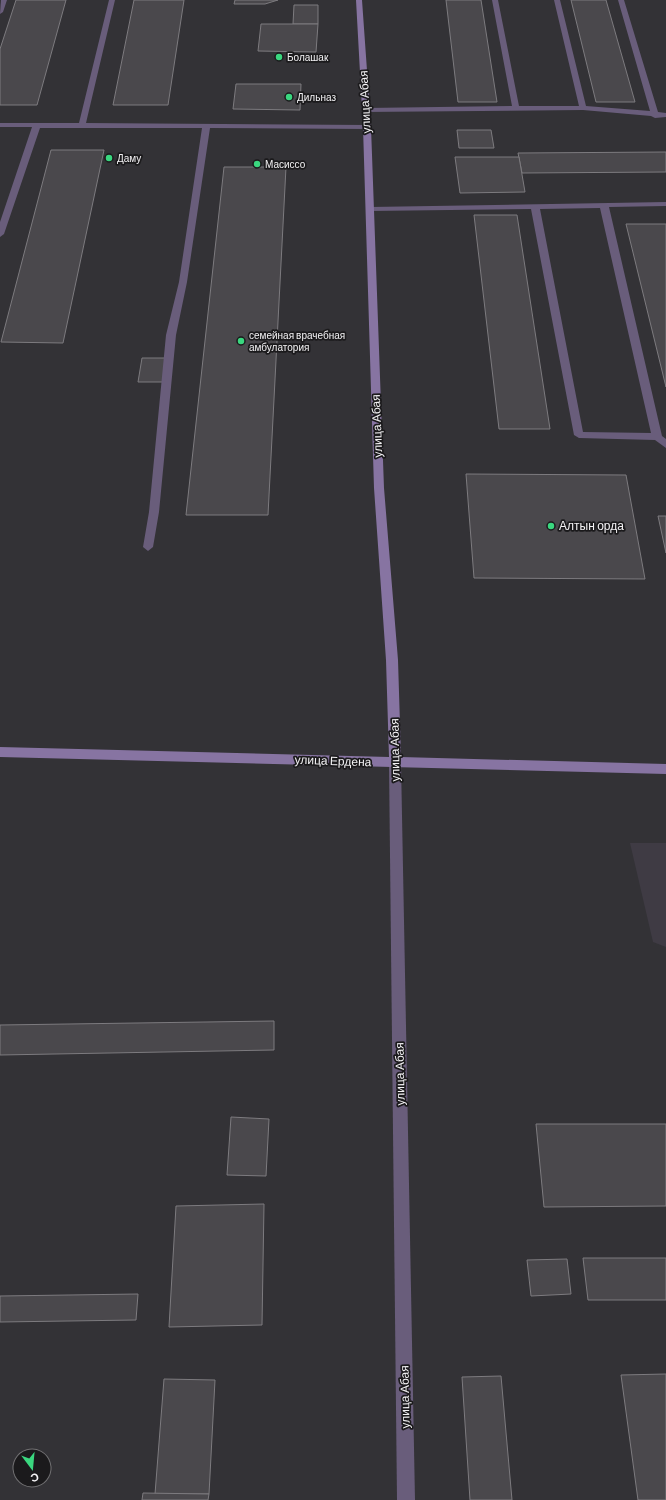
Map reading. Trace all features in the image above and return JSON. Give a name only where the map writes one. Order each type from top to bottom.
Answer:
[{"type":"street","points":[[0,12],[4,0]]},
{"type":"street","points":[[82,126],[112,0]]},
{"type":"street","name":"улица Абая","points":[[359,0],[367,127],[378,488],[392,660],[395,763],[406,1500]]},
{"type":"street","points":[[494,0],[516,108]]},
{"type":"street","points":[[557,0],[583,108]]},
{"type":"street","points":[[621,0],[655,116]]},
{"type":"street","points":[[366,110],[583,108],[655,116],[666,115]]},
{"type":"street","points":[[0,125],[367,127]]},
{"type":"street","points":[[0,234],[37,125]]},
{"type":"street","points":[[148,548],[154,512],[170,335],[183,282],[206,127]]},
{"type":"street","points":[[370,209],[666,204]]},
{"type":"street","points":[[604,205],[657,437],[666,445]]},
{"type":"street","points":[[535,206],[579,435],[657,437]]},
{"type":"street","name":"улица Ердена","points":[[0,752],[666,769]]},
{"type":"shaded area","points":[[630,843],[666,843],[666,947],[653,942]]},
{"type":"building","points":[[16,0],[66,0],[37,105],[0,105],[0,49]]},
{"type":"building","points":[[134,0],[184,0],[168,105],[113,105]]},
{"type":"building","points":[[235,0],[278,0],[265,4],[234,4]]},
{"type":"building","points":[[446,0],[481,0],[497,102],[458,102]]},
{"type":"building","points":[[571,0],[606,0],[635,102],[596,102]]},
{"type":"building","points":[[294,5],[318,5],[318,24],[293,24]]},
{"type":"building","points":[[261,24],[318,24],[316,52],[258,51]]},
{"type":"building","points":[[236,84],[301,84],[300,110],[233,109]]},
{"type":"building","points":[[457,130],[491,130],[494,148],[459,148]]},
{"type":"building","points":[[51,150],[104,150],[63,343],[1,342]]},
{"type":"building","points":[[666,152],[666,172],[522,173],[518,153]]},
{"type":"building","points":[[455,157],[519,157],[525,192],[460,193]]},
{"type":"building","name":"семейная врачебная амбулатория","points":[[224,167],[286,167],[268,515],[186,515]]},
{"type":"building","points":[[474,215],[517,215],[550,429],[499,429]]},
{"type":"building","points":[[626,224],[666,224],[666,387]]},
{"type":"building","points":[[142,358],[167,358],[165,382],[138,382]]},
{"type":"building","points":[[466,474],[626,475],[645,579],[474,578]]},
{"type":"building","points":[[658,516],[666,516],[666,553]]},
{"type":"building","points":[[274,1021],[274,1050],[0,1055],[0,1025]]},
{"type":"building","points":[[231,1117],[269,1119],[266,1176],[227,1175]]},
{"type":"building","points":[[536,1124],[666,1124],[666,1206],[544,1207]]},
{"type":"building","points":[[264,1204],[262,1325],[169,1327],[176,1206]]},
{"type":"building","points":[[583,1258],[666,1258],[666,1300],[588,1300]]},
{"type":"building","points":[[567,1259],[571,1294],[531,1296],[527,1260]]},
{"type":"building","points":[[138,1294],[136,1320],[0,1322],[0,1296]]},
{"type":"building","points":[[666,1374],[666,1500],[638,1500],[621,1375]]},
{"type":"building","points":[[501,1376],[512,1500],[470,1500],[462,1377]]},
{"type":"building","points":[[164,1379],[215,1380],[209,1494],[155,1494]]},
{"type":"building","points":[[143,1493],[209,1494],[208,1500],[142,1500]]},
{"type":"place","name":"Болашак","points":[[279,57]]},
{"type":"place","name":"Дильназ","points":[[289,97]]},
{"type":"place","name":"Даму","points":[[109,158]]},
{"type":"place","name":"Масиссо","points":[[257,164]]},
{"type":"place","name":"семейная врачебная амбулатория","points":[[241,341]]},
{"type":"place","name":"Алтын орда","points":[[551,526]]}]
